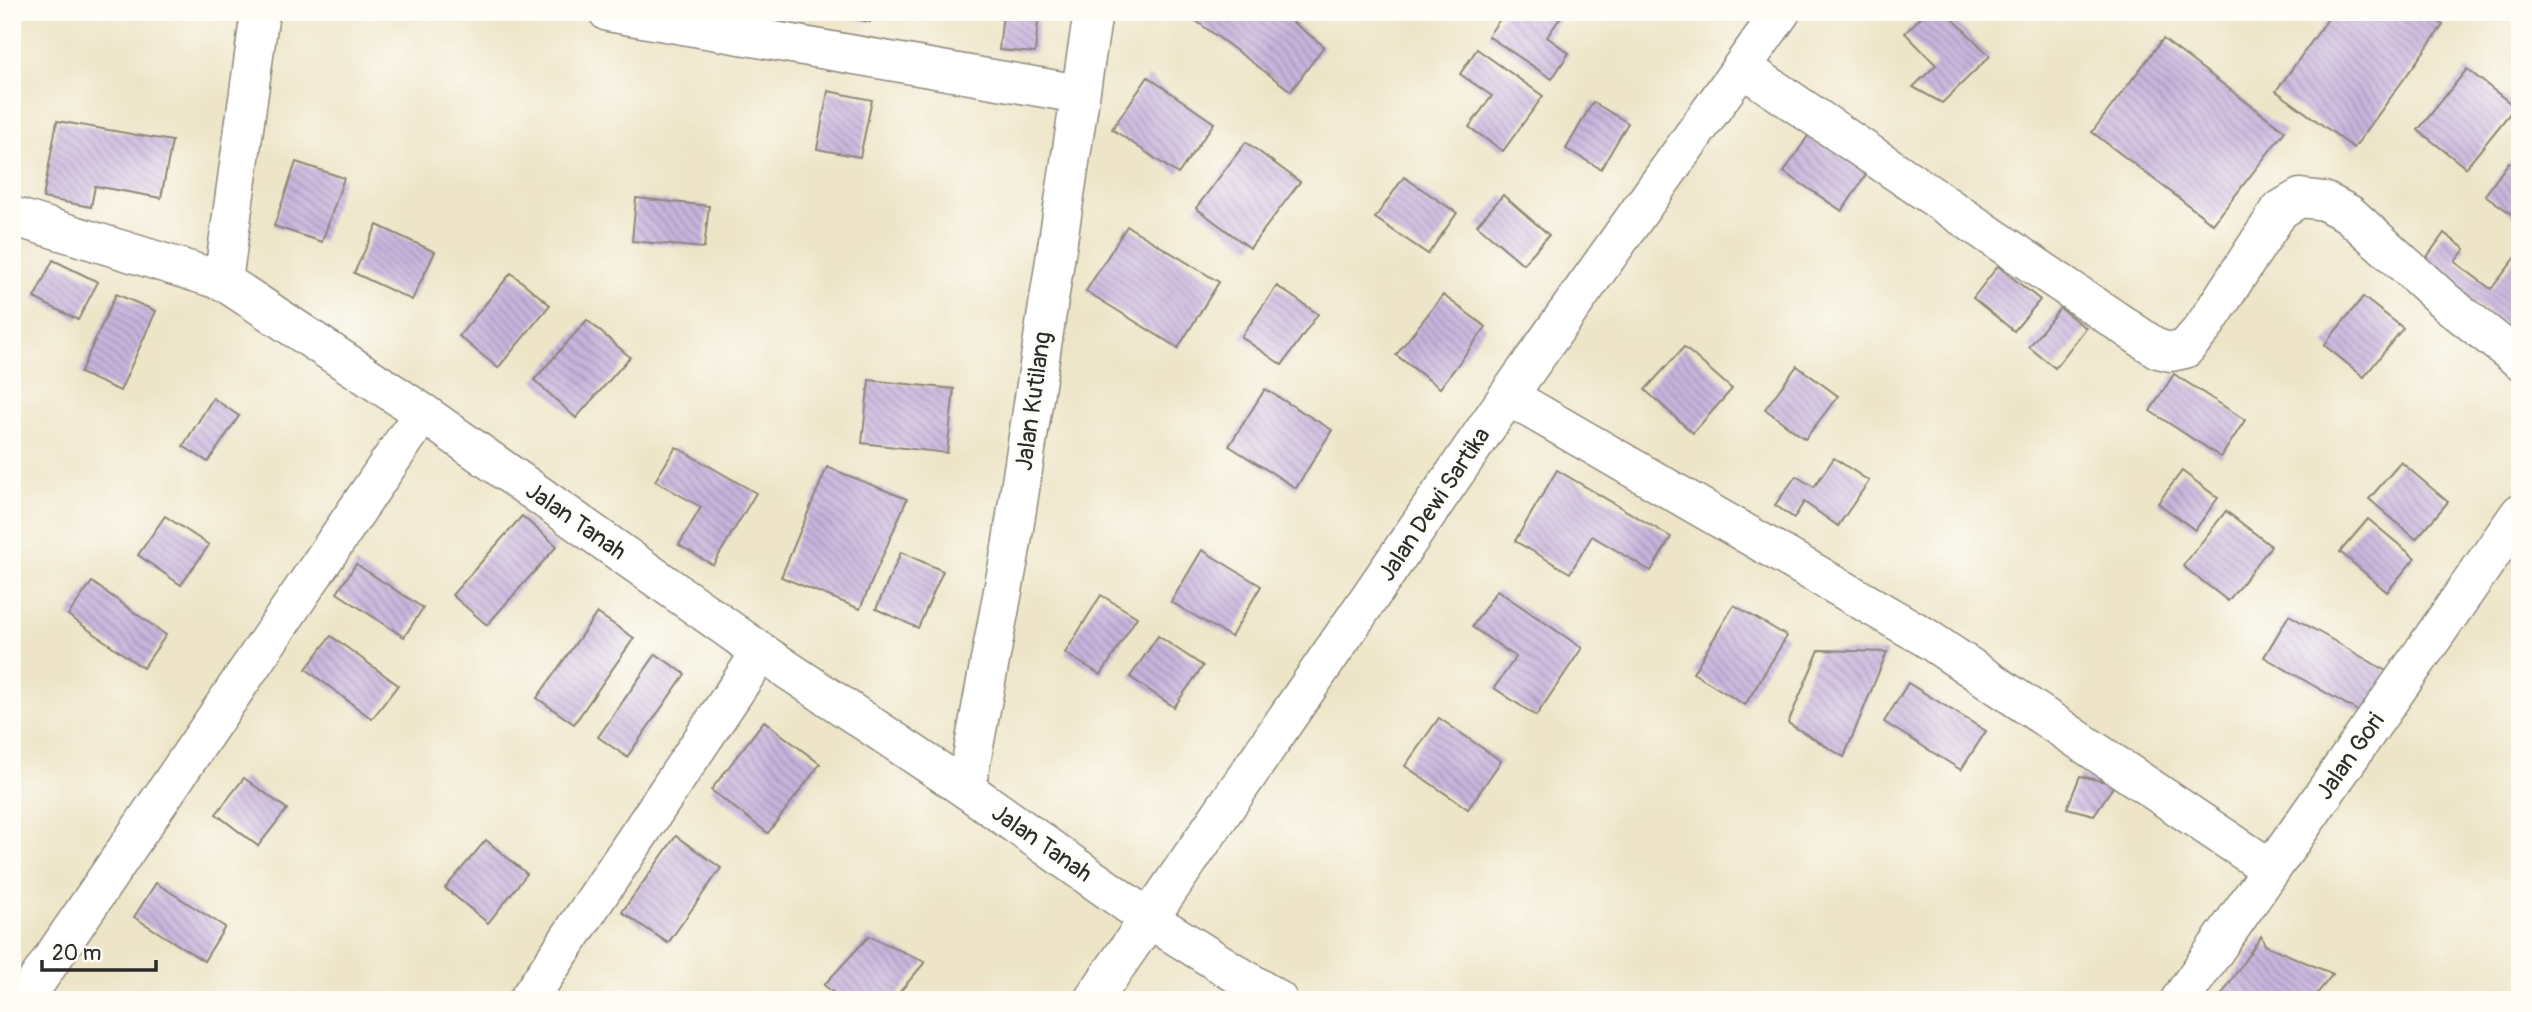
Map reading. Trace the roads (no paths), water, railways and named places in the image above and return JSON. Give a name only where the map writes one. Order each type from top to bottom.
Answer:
[{"type":"street","points":[[223,281],[260,12]]},
{"type":"street","points":[[608,12],[1079,94]]},
{"type":"street","name":"Jalan Kutilang","points":[[965,789],[1012,548],[1093,12]]},
{"type":"street","name":"Jalan Dewi Sartika","points":[[1093,1000],[1508,396],[1781,12]]},
{"type":"street","points":[[1743,68],[2158,349],[2171,352],[2185,349],[2203,328],[2280,210],[2300,198],[2324,201],[2349,214],[2447,303],[2520,360]]},
{"type":"street","name":"Jalan Tanah","points":[[12,216],[223,281],[423,413],[761,652],[965,789],[1149,919]]},
{"type":"street","points":[[1508,396],[1925,637],[2271,869]]},
{"type":"street","points":[[24,1000],[423,413]]},
{"type":"street","name":"Jalan Gori","points":[[2180,1000],[2520,513]]},
{"type":"street","points":[[528,1000],[761,652]]},
{"type":"street","points":[[1149,919],[1278,1000]]}]
